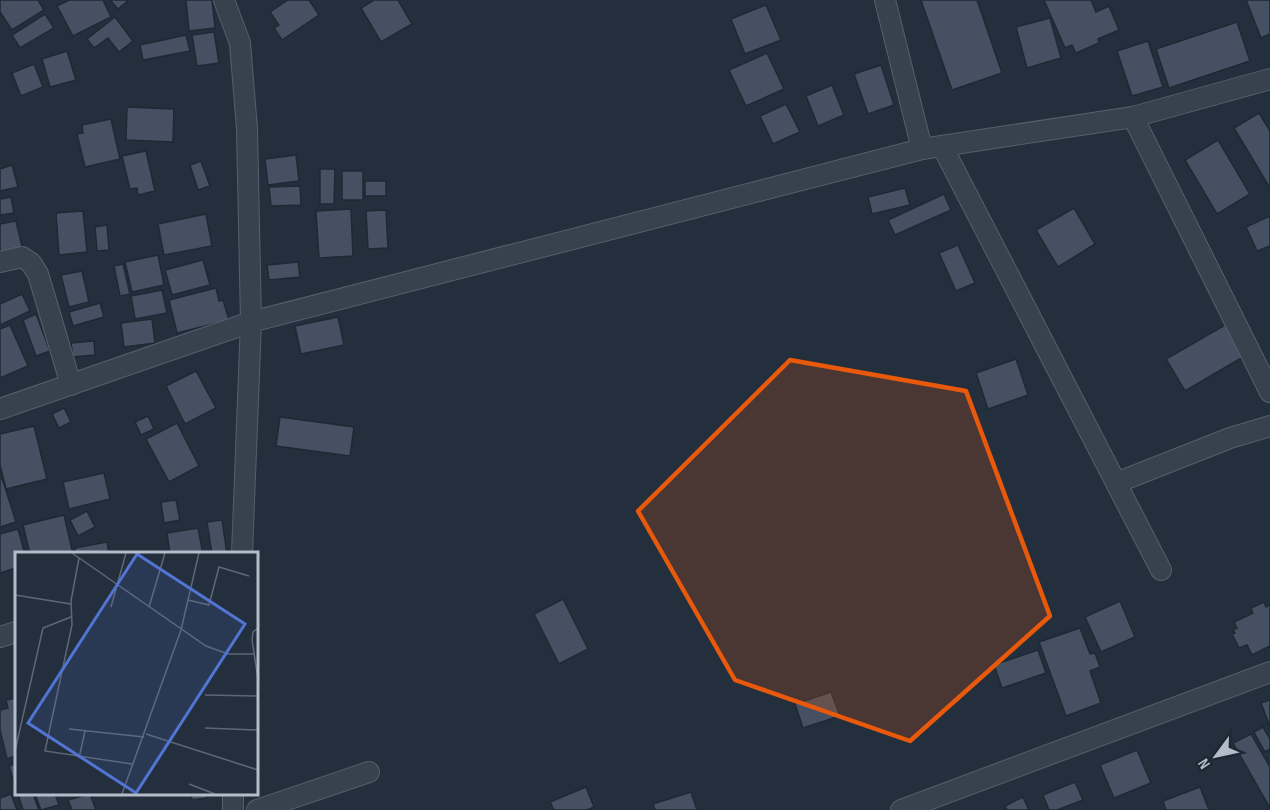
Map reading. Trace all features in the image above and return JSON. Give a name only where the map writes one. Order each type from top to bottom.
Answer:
[{"type":"street","points":[[225,0],[240,43],[247,129],[250,322],[242,552]]},
{"type":"street","points":[[885,0],[922,149]]},
{"type":"street","points":[[0,409],[250,322],[922,149],[1133,117],[1270,79]]},
{"type":"street","points":[[1133,117],[1270,392]]},
{"type":"street","points":[[942,146],[1161,570]]},
{"type":"street","points":[[0,262],[22,257],[31,263],[38,274],[71,384]]},
{"type":"street","points":[[1116,483],[1230,438],[1270,426]]},
{"type":"street","points":[[0,637],[15,632]]},
{"type":"street","points":[[901,810],[1270,672]]},
{"type":"street","points":[[257,810],[369,772]]},
{"type":"highlighted area","points":[[790,360],[966,391],[1050,616],[910,741],[735,680],[638,511]]},
{"type":"building","points":[[0,0],[38,0],[44,10],[12,30],[0,12]]},
{"type":"building","points":[[69,0],[103,0],[111,17],[73,36],[57,6]]},
{"type":"building","points":[[110,0],[129,0],[118,9]]},
{"type":"building","points":[[186,0],[212,0],[215,28],[189,31]]},
{"type":"building","points":[[288,0],[309,0],[319,15],[282,40],[274,28],[279,25],[270,12]]},
{"type":"building","points":[[374,0],[398,0],[412,24],[381,42],[361,8]]},
{"type":"building","points":[[921,0],[977,0],[1002,73],[952,90]]},
{"type":"building","points":[[1044,0],[1091,0],[1096,12],[1109,6],[1119,30],[1098,39],[1099,43],[1076,53],[1072,45],[1065,48]]},
{"type":"building","points":[[1246,0],[1270,0],[1270,34],[1261,38]]},
{"type":"building","points":[[766,5],[781,40],[745,54],[731,19]]},
{"type":"building","points":[[45,14],[54,28],[20,48],[12,35]]},
{"type":"building","points":[[115,17],[133,41],[119,52],[108,38],[94,48],[87,39]]},
{"type":"building","points":[[1050,18],[1061,58],[1027,68],[1016,27]]},
{"type":"building","points":[[1237,22],[1250,61],[1169,88],[1156,49]]},
{"type":"building","points":[[214,32],[219,63],[197,66],[192,35]]},
{"type":"building","points":[[186,35],[190,51],[143,60],[140,45]]},
{"type":"building","points":[[1148,41],[1163,87],[1132,96],[1117,51]]},
{"type":"building","points":[[67,51],[76,80],[50,87],[42,59]]},
{"type":"building","points":[[767,53],[784,89],[746,106],[729,70]]},
{"type":"building","points":[[34,64],[43,87],[21,96],[12,73]]},
{"type":"building","points":[[881,65],[894,105],[868,114],[854,74]]},
{"type":"building","points":[[832,85],[844,115],[818,126],[806,96]]},
{"type":"building","points":[[786,104],[800,132],[773,144],[760,116]]},
{"type":"building","points":[[127,107],[174,109],[173,142],[126,140]]},
{"type":"building","points":[[1259,113],[1270,131],[1270,188],[1234,128]]},
{"type":"building","points":[[111,119],[120,159],[85,167],[77,134],[83,133],[82,125]]},
{"type":"building","points":[[1218,140],[1250,194],[1217,214],[1185,160]]},
{"type":"building","points":[[146,151],[155,191],[138,195],[137,188],[130,189],[122,156]]},
{"type":"building","points":[[296,155],[299,181],[268,185],[265,159]]},
{"type":"building","points":[[201,161],[210,186],[198,190],[190,165]]},
{"type":"building","points":[[12,165],[18,187],[0,191],[0,169]]},
{"type":"building","points":[[320,169],[335,169],[334,204],[320,204]]},
{"type":"building","points":[[342,171],[363,171],[363,200],[342,200]]},
{"type":"building","points":[[365,181],[386,181],[386,196],[365,196]]},
{"type":"building","points":[[300,186],[301,205],[271,206],[269,187]]},
{"type":"building","points":[[905,188],[910,205],[872,214],[868,197]]},
{"type":"building","points":[[944,194],[951,210],[895,235],[888,220]]},
{"type":"building","points":[[11,197],[14,213],[0,215],[0,199]]},
{"type":"building","points":[[1074,208],[1095,244],[1058,267],[1036,230]]},
{"type":"building","points":[[351,209],[353,256],[319,258],[316,211]]},
{"type":"building","points":[[386,210],[388,248],[368,249],[366,211]]},
{"type":"building","points":[[83,211],[87,252],[59,255],[56,213]]},
{"type":"building","points":[[206,214],[212,246],[164,255],[158,224]]},
{"type":"building","points":[[1270,216],[1270,246],[1257,251],[1246,227]]},
{"type":"building","points":[[16,221],[24,255],[0,260],[0,224]]},
{"type":"building","points":[[107,225],[109,250],[97,251],[95,227]]},
{"type":"building","points":[[958,245],[975,283],[956,291],[939,253]]},
{"type":"building","points":[[158,255],[164,285],[132,292],[125,262]]},
{"type":"building","points":[[203,260],[210,285],[172,295],[165,270]]},
{"type":"building","points":[[298,262],[300,277],[269,280],[267,265]]},
{"type":"building","points":[[123,264],[130,294],[120,296],[114,266]]},
{"type":"building","points":[[82,271],[89,302],[69,307],[61,275]]},
{"type":"building","points":[[216,288],[219,301],[223,300],[229,320],[177,333],[169,300]]},
{"type":"building","points":[[162,290],[167,313],[135,319],[131,296]]},
{"type":"building","points":[[22,294],[30,311],[0,325],[0,304]]},
{"type":"building","points":[[100,303],[104,317],[73,326],[69,312]]},
{"type":"building","points":[[36,314],[50,351],[36,356],[23,320]]},
{"type":"building","points":[[338,317],[344,345],[301,354],[295,326]]},
{"type":"building","points":[[152,319],[155,343],[124,347],[121,323]]},
{"type":"building","points":[[10,325],[28,366],[0,378],[0,329]]},
{"type":"building","points":[[1225,325],[1243,357],[1185,391],[1166,359]]},
{"type":"building","points":[[94,341],[95,355],[73,357],[71,343]]},
{"type":"building","points":[[1016,359],[1028,395],[988,409],[976,373]]},
{"type":"building","points":[[196,371],[216,408],[185,424],[166,386]]},
{"type":"building","points":[[64,408],[71,422],[59,428],[52,414]]},
{"type":"building","points":[[148,416],[154,429],[141,435],[135,422]]},
{"type":"building","points":[[280,417],[354,427],[350,456],[276,446]]},
{"type":"building","points":[[177,423],[199,466],[169,482],[146,439]]},
{"type":"building","points":[[34,426],[47,479],[6,489],[0,465],[0,434]]},
{"type":"building","points":[[104,473],[110,499],[69,509],[63,482]]},
{"type":"building","points":[[2,478],[16,522],[0,527],[0,479]]},
{"type":"building","points":[[176,500],[180,520],[164,523],[161,502]]},
{"type":"building","points":[[87,511],[95,527],[78,536],[70,520]]},
{"type":"building","points":[[64,515],[73,552],[30,552],[23,525]]},
{"type":"building","points":[[222,520],[227,552],[212,552],[207,522]]},
{"type":"building","points":[[198,528],[203,552],[170,552],[167,533]]},
{"type":"building","points":[[18,529],[24,552],[15,552],[15,568],[0,573],[0,534]]},
{"type":"building","points":[[107,542],[109,552],[76,552],[75,548]]},
{"type":"building","points":[[563,599],[588,649],[559,664],[534,614]]},
{"type":"building","points":[[1120,601],[1135,637],[1101,652],[1085,617]]},
{"type":"building","points":[[1264,602],[1266,607],[1270,605],[1270,646],[1252,655],[1247,645],[1239,648],[1232,634],[1237,628],[1234,622],[1253,613],[1251,608]]},
{"type":"building","points":[[1080,628],[1090,654],[1095,653],[1100,667],[1090,671],[1101,703],[1066,716],[1039,642]]},
{"type":"building","points":[[1038,650],[1046,673],[1002,688],[994,665]]},
{"type":"building","points":[[831,692],[840,716],[803,728],[795,704]]},
{"type":"building","points":[[15,698],[15,756],[7,759],[0,730],[0,710],[8,708],[6,700]]},
{"type":"building","points":[[1270,700],[1270,727],[1261,703]]},
{"type":"building","points":[[1263,727],[1270,739],[1270,749],[1265,752],[1254,732]]},
{"type":"building","points":[[1251,734],[1270,767],[1270,808],[1233,743]]},
{"type":"building","points":[[1137,750],[1151,783],[1114,798],[1100,765]]},
{"type":"building","points":[[15,763],[15,786],[9,766]]},
{"type":"building","points":[[1075,782],[1083,800],[1057,810],[1049,810],[1043,795]]},
{"type":"building","points":[[586,787],[594,807],[587,810],[554,810],[550,802]]},
{"type":"building","points":[[1200,787],[1209,810],[1166,810],[1163,801]]},
{"type":"building","points":[[691,792],[697,810],[655,810],[653,804]]},
{"type":"building","points":[[11,794],[17,810],[0,810],[0,798]]},
{"type":"building","points":[[18,795],[33,795],[39,810],[23,810]]},
{"type":"building","points":[[35,795],[55,795],[59,805],[41,810]]},
{"type":"building","points":[[90,795],[96,810],[72,810],[68,800]]},
{"type":"building","points":[[191,795],[207,795],[207,798],[192,800]]},
{"type":"building","points":[[1023,797],[1029,810],[1007,810],[1005,806]]}]
